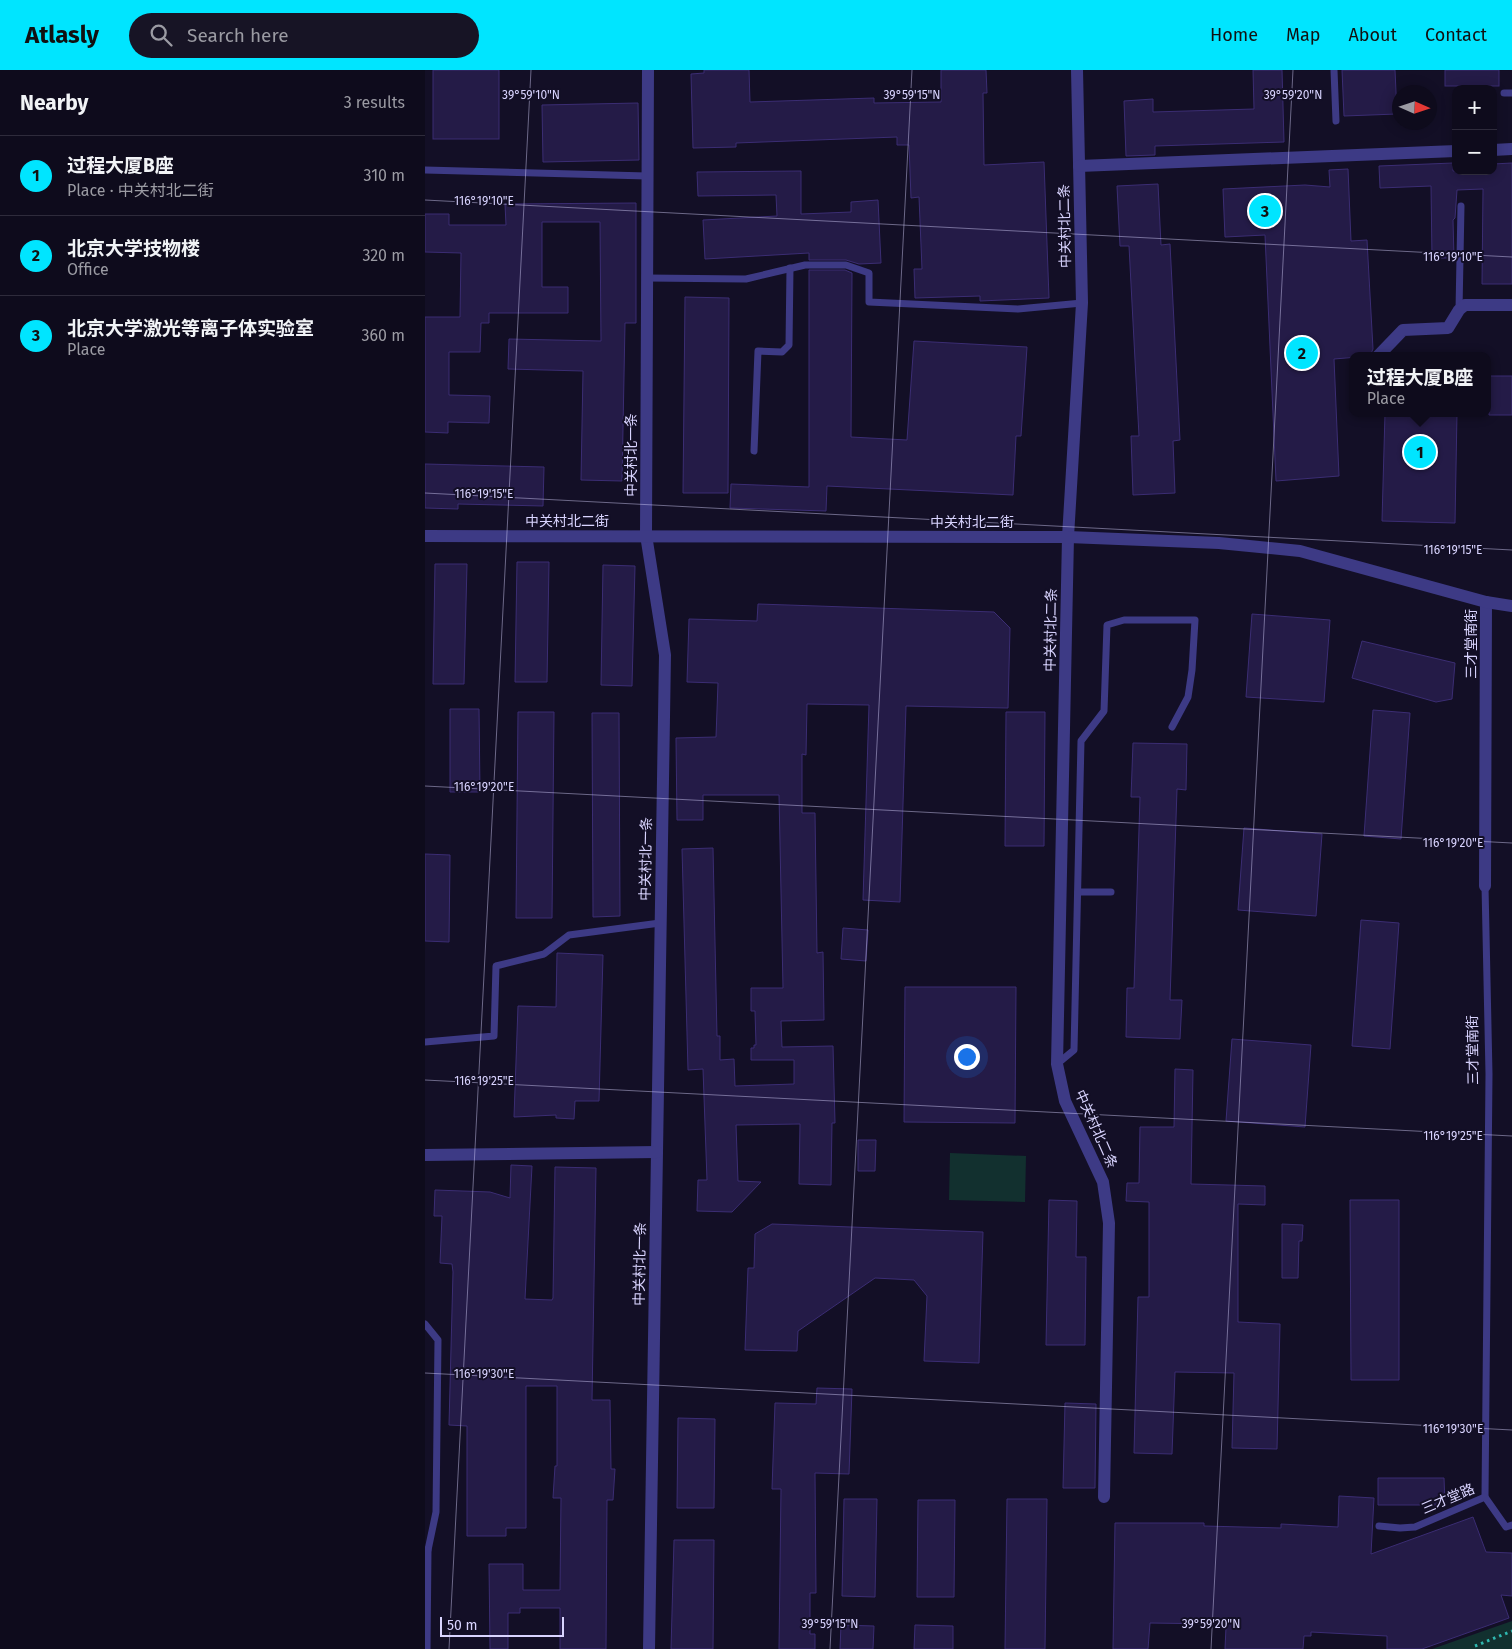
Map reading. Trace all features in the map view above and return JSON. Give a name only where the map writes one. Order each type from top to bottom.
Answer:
[{"type":"street","name":"中关村北一条","points":[[648,70],[646,535],[665,655],[649,1649]]},
{"type":"street","name":"中关村北二条","points":[[1077,70],[1082,303],[1068,537],[1057,1064],[1065,1102],[1103,1182],[1109,1223],[1104,1497]]},
{"type":"street","points":[[1497,150],[1512,149]]},
{"type":"street","points":[[1079,166],[1452,151]]},
{"type":"street","points":[[1382,352],[1403,330],[1448,328],[1459,310],[1465,305],[1512,305]]},
{"type":"street","name":"中关村北二街","points":[[425,536],[1068,537],[1219,543],[1300,551],[1487,602],[1512,606]]},
{"type":"street","name":"三才堂南街","points":[[1485,886],[1487,602]]},
{"type":"street","points":[[425,1155],[657,1152]]},
{"type":"lane","points":[[1334,70],[1336,122]]},
{"type":"lane","points":[[425,170],[647,176]]},
{"type":"lane","points":[[1459,310],[1461,206]]},
{"type":"lane","points":[[647,278],[746,279],[805,265],[846,265],[869,274],[869,302],[1018,309],[1082,303]]},
{"type":"lane","points":[[755,451],[758,351],[782,352],[789,345],[790,268]]},
{"type":"lane","points":[[1057,1064],[1074,1050],[1081,741],[1104,711],[1107,625],[1124,620],[1195,620],[1188,697],[1172,727]]},
{"type":"lane","name":"三才堂南街","points":[[1485,886],[1489,1074],[1485,1497]]},
{"type":"lane","points":[[1078,892],[1111,892]]},
{"type":"lane","points":[[425,1042],[494,1036],[496,966],[544,954],[569,935],[660,923]]},
{"type":"lane","points":[[425,1324],[438,1340],[435,1512],[426,1550],[427,1649]]},
{"type":"lane","name":"三才堂路","points":[[1379,1526],[1415,1527],[1485,1497],[1506,1527],[1512,1525]]},
{"type":"path","points":[[1475,1646],[1512,1631]]},
{"type":"green space","points":[[950,1153],[1026,1156],[1025,1202],[949,1200]]},
{"type":"green space","points":[[1512,1621],[1512,1649],[1432,1649]]},
{"type":"building","points":[[433,70],[499,70],[499,139],[433,139]]},
{"type":"building","points":[[704,70],[749,70],[750,102],[874,98],[874,103],[941,102],[941,70],[986,70],[987,93],[983,93],[984,165],[1044,162],[1049,298],[980,301],[980,296],[915,298],[914,269],[922,269],[919,197],[911,198],[909,145],[897,145],[897,137],[736,143],[736,147],[693,148],[691,74],[704,73]]},
{"type":"building","points":[[1253,70],[1282,70],[1284,142],[1155,146],[1155,155],[1126,156],[1124,101],[1153,99],[1153,112],[1254,109]]},
{"type":"building","points":[[1342,70],[1395,70],[1396,85],[1392,85],[1392,114],[1344,116]]},
{"type":"building","points":[[1445,70],[1499,70],[1499,86],[1445,86]]},
{"type":"building","points":[[638,103],[639,160],[543,162],[542,105]]},
{"type":"building","points":[[1452,163],[1452,175],[1497,175],[1497,164],[1512,163],[1512,284],[1482,284],[1483,189],[1457,190],[1455,218],[1453,220],[1454,258],[1432,258],[1431,186],[1380,188],[1379,166]]},
{"type":"building","points":[[1348,169],[1351,241],[1367,240],[1373,349],[1372,352],[1349,352],[1349,358],[1334,359],[1339,476],[1276,481],[1265,235],[1225,237],[1223,189],[1305,185],[1330,187],[1329,170]]},
{"type":"building","points":[[801,171],[801,214],[851,212],[851,202],[878,200],[881,263],[859,264],[846,260],[809,260],[809,253],[705,259],[703,220],[777,216],[776,195],[698,196],[697,172]]},
{"type":"building","points":[[1158,184],[1161,245],[1170,244],[1180,440],[1173,441],[1175,493],[1133,495],[1131,436],[1139,436],[1129,246],[1120,246],[1117,186]]},
{"type":"building","points":[[636,203],[636,323],[625,323],[622,481],[581,480],[583,371],[508,369],[509,339],[601,341],[600,222],[542,222],[542,287],[568,287],[568,313],[489,313],[489,323],[481,323],[480,352],[449,352],[449,395],[490,396],[489,423],[448,422],[448,433],[425,432],[425,317],[460,317],[461,253],[425,252],[425,214],[449,214],[449,225],[506,225],[505,204]]},
{"type":"building","points":[[809,270],[845,270],[852,273],[851,437],[907,440],[914,341],[1027,347],[1021,436],[1016,436],[1013,495],[827,486],[826,511],[730,508],[731,484],[809,487]]},
{"type":"building","points":[[685,297],[729,298],[728,493],[683,493]]},
{"type":"building","points":[[1491,376],[1512,376],[1512,415],[1491,415]]},
{"type":"building","points":[[1385,417],[1457,417],[1455,523],[1382,521]]},
{"type":"building","points":[[425,464],[544,467],[543,506],[458,504],[458,509],[425,508]]},
{"type":"building","points":[[517,562],[549,562],[547,682],[515,682]]},
{"type":"building","points":[[435,564],[467,564],[464,684],[433,684]]},
{"type":"building","points":[[603,565],[635,566],[632,686],[601,685]]},
{"type":"building","points":[[758,604],[994,612],[1010,628],[1008,708],[906,706],[900,902],[863,900],[869,705],[807,704],[806,755],[802,754],[802,813],[815,813],[817,953],[823,952],[824,1020],[781,1021],[782,1047],[833,1046],[835,1123],[832,1123],[831,1185],[799,1184],[800,1124],[736,1125],[738,1181],[761,1182],[732,1212],[697,1211],[698,1180],[707,1180],[703,1069],[688,1070],[682,849],[713,848],[717,1036],[720,1036],[720,1060],[734,1059],[735,1086],[794,1084],[794,1060],[751,1060],[751,1048],[754,1048],[754,1045],[756,1045],[755,1011],[751,1011],[751,988],[783,988],[779,795],[703,795],[703,820],[677,820],[676,738],[716,737],[718,683],[687,682],[689,619],[757,621]]},
{"type":"building","points":[[1252,614],[1330,620],[1324,702],[1246,697]]},
{"type":"building","points":[[1362,641],[1455,663],[1452,699],[1436,702],[1352,678]]},
{"type":"building","points":[[450,709],[479,709],[480,792],[450,792]]},
{"type":"building","points":[[1373,710],[1410,713],[1401,839],[1364,836]]},
{"type":"building","points":[[518,712],[554,712],[552,918],[516,918]]},
{"type":"building","points":[[1006,712],[1045,712],[1044,846],[1005,846]]},
{"type":"building","points":[[592,713],[619,713],[620,916],[593,917]]},
{"type":"building","points":[[1133,743],[1187,744],[1186,790],[1177,789],[1170,1000],[1182,1000],[1180,1039],[1126,1037],[1127,988],[1134,988],[1140,797],[1131,797]]},
{"type":"building","points":[[1244,828],[1322,834],[1316,916],[1238,910]]},
{"type":"building","points":[[425,854],[450,855],[449,942],[425,941]]},
{"type":"building","points":[[1361,920],[1399,923],[1390,1049],[1352,1046]]},
{"type":"building","points":[[843,928],[868,930],[866,961],[841,959]]},
{"type":"building","points":[[557,953],[603,955],[599,1101],[575,1101],[574,1119],[556,1118],[556,1115],[514,1117],[518,1006],[556,1007]]},
{"type":"building","points":[[905,987],[1016,987],[1015,1123],[904,1122]]},
{"type":"building","points":[[1232,1039],[1311,1045],[1305,1127],[1226,1121]]},
{"type":"building","points":[[1175,1069],[1193,1070],[1191,1184],[1265,1186],[1265,1205],[1238,1204],[1238,1322],[1280,1324],[1277,1449],[1232,1448],[1234,1373],[1175,1372],[1172,1454],[1134,1453],[1138,1297],[1149,1297],[1149,1202],[1126,1201],[1127,1183],[1139,1183],[1140,1127],[1174,1127]]},
{"type":"building","points":[[858,1140],[876,1140],[875,1171],[858,1171]]},
{"type":"building","points":[[511,1165],[532,1166],[525,1299],[552,1300],[555,1167],[596,1168],[592,1400],[610,1400],[611,1469],[615,1469],[613,1500],[607,1500],[606,1649],[560,1649],[560,1608],[520,1608],[520,1613],[508,1613],[508,1649],[490,1649],[489,1564],[523,1564],[523,1590],[560,1590],[561,1498],[553,1498],[555,1466],[557,1466],[557,1386],[526,1386],[526,1528],[506,1528],[506,1536],[467,1536],[467,1426],[449,1425],[453,1272],[452,1264],[440,1263],[442,1216],[434,1216],[435,1190],[490,1192],[510,1198]]},
{"type":"building","points":[[1049,1200],[1077,1201],[1076,1257],[1086,1257],[1085,1345],[1046,1345]]},
{"type":"building","points":[[1350,1200],[1399,1200],[1399,1380],[1351,1380]]},
{"type":"building","points":[[772,1224],[983,1232],[979,1363],[924,1361],[927,1296],[914,1280],[875,1278],[798,1331],[797,1351],[745,1350],[748,1268],[754,1268],[755,1234]]},
{"type":"building","points":[[1282,1224],[1303,1225],[1302,1241],[1299,1241],[1298,1278],[1282,1278]]},
{"type":"building","points":[[817,1388],[852,1389],[849,1474],[815,1473],[816,1593],[810,1593],[810,1634],[815,1634],[815,1649],[779,1649],[781,1489],[772,1489],[775,1403],[816,1404]]},
{"type":"building","points":[[1065,1403],[1096,1404],[1095,1488],[1063,1488]]},
{"type":"building","points":[[678,1418],[715,1419],[714,1508],[677,1508]]},
{"type":"building","points":[[1378,1478],[1444,1478],[1445,1505],[1378,1505]]},
{"type":"building","points":[[1339,1496],[1374,1498],[1371,1554],[1473,1517],[1486,1552],[1512,1553],[1512,1596],[1501,1595],[1509,1618],[1422,1649],[1387,1649],[1387,1636],[1311,1632],[1311,1636],[1304,1636],[1303,1649],[1225,1649],[1226,1627],[1219,1627],[1219,1624],[1150,1623],[1148,1649],[1113,1649],[1115,1523],[1204,1523],[1204,1526],[1281,1528],[1281,1524],[1338,1527]]},
{"type":"building","points":[[844,1499],[877,1499],[875,1597],[842,1596]]},
{"type":"building","points":[[1007,1499],[1047,1499],[1045,1649],[1005,1649]]},
{"type":"building","points":[[918,1500],[955,1500],[954,1597],[917,1597]]},
{"type":"building","points":[[674,1540],[714,1540],[713,1649],[671,1649]]},
{"type":"building","points":[[841,1625],[874,1626],[873,1649],[840,1649]]},
{"type":"building","points":[[915,1625],[953,1626],[953,1649],[914,1649]]},
{"type":"place","name":"北京大学激光等离子体实验室","points":[[1265,211]]},
{"type":"place","name":"北京大学技物楼","points":[[1302,353]]},
{"type":"place","name":"过程大厦B座","points":[[1420,452]]}]
